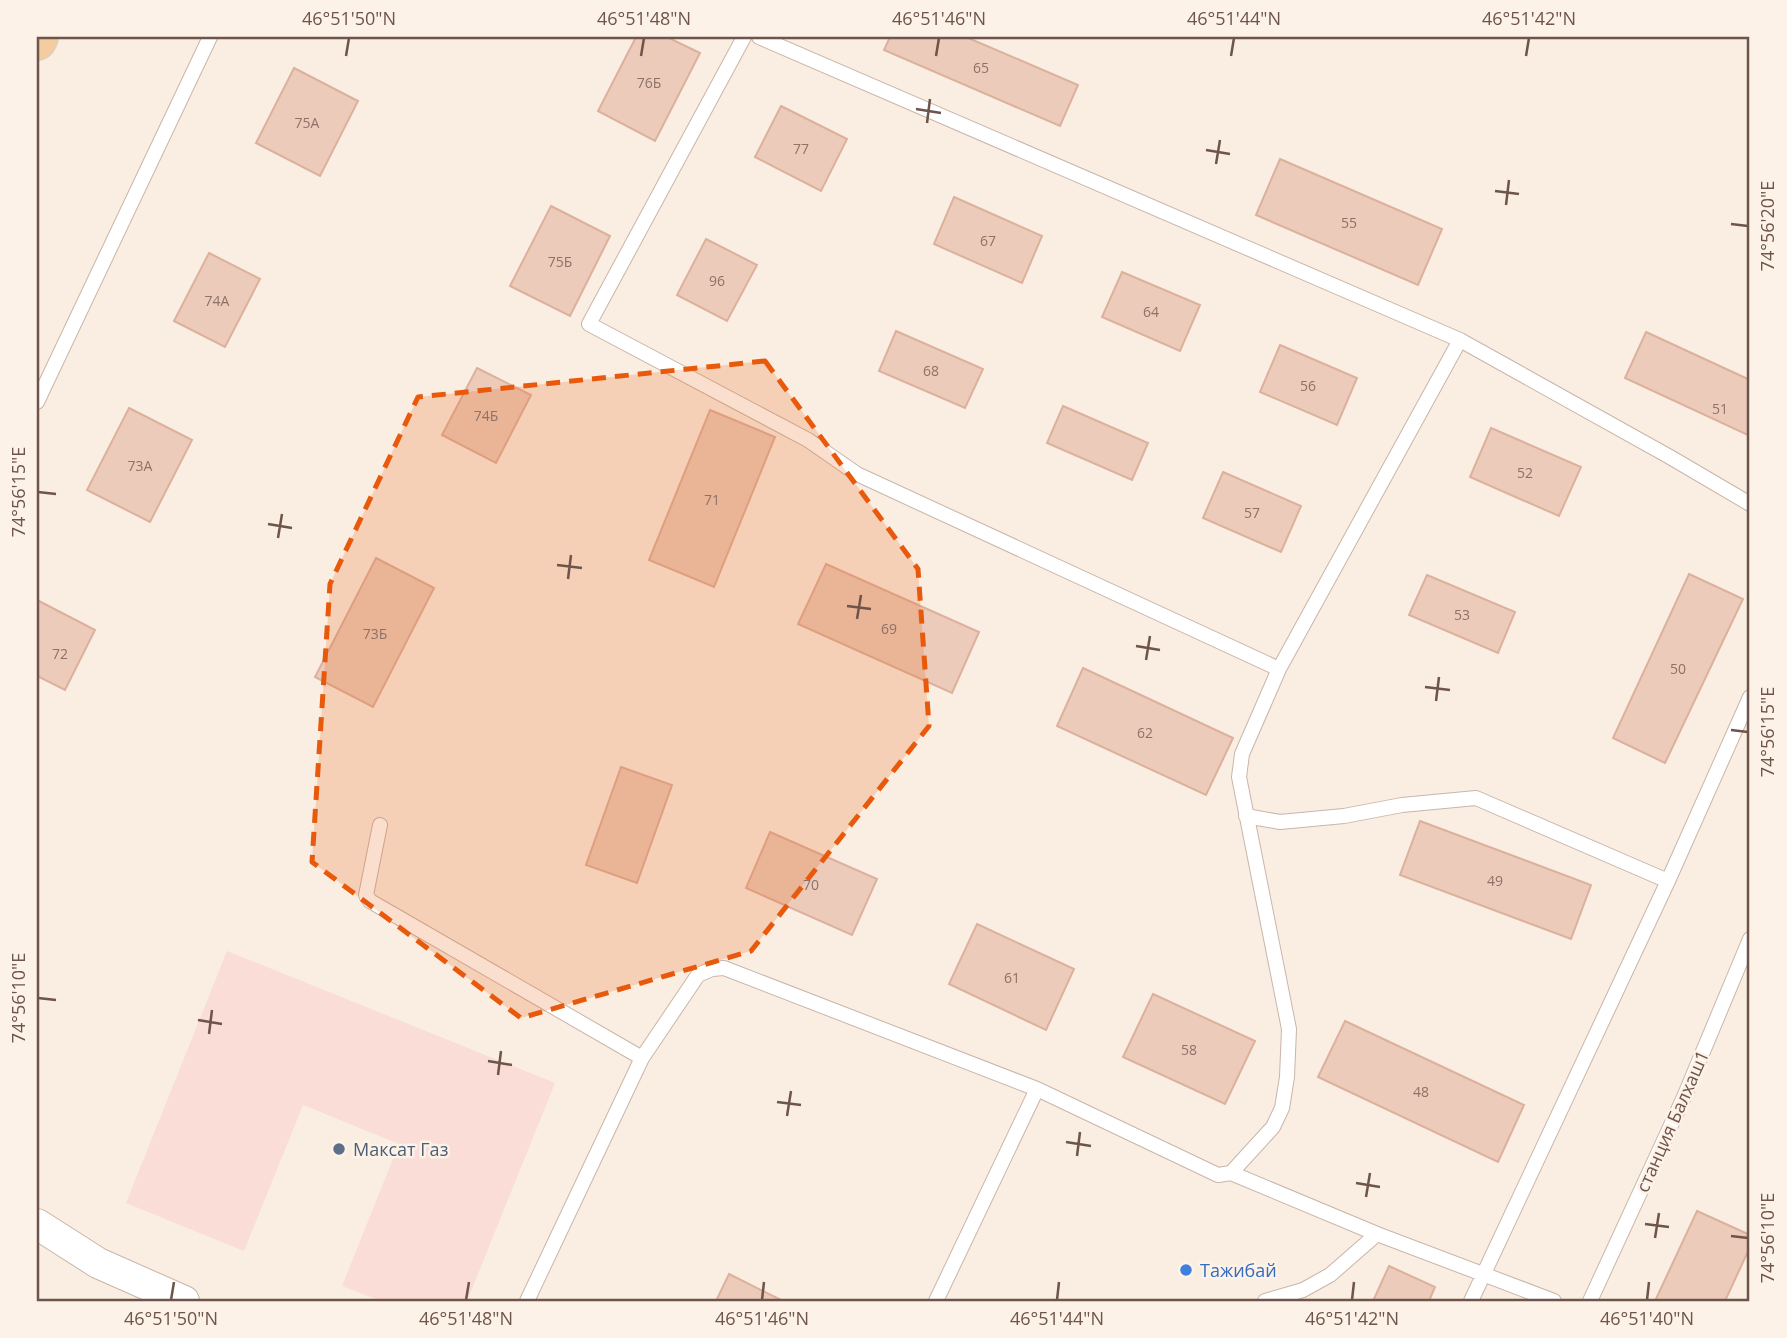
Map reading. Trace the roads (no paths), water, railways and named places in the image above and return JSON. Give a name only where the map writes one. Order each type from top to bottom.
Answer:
[{"type":"street","points":[[37,1224],[98,1263],[184,1301]]},
{"type":"lane","points":[[37,402],[210,37]]},
{"type":"lane","points":[[744,37],[589,324],[808,440],[857,474],[1279,669]]},
{"type":"lane","points":[[759,37],[1460,340],[1750,504]]},
{"type":"lane","points":[[1231,1173],[1273,1127],[1282,1108],[1288,1065],[1289,1028],[1239,776],[1242,754],[1279,669],[1460,340]]},
{"type":"lane","points":[[1471,1301],[1668,881],[1750,697]]},
{"type":"lane","points":[[1246,816],[1280,822],[1476,797],[1668,881]]},
{"type":"lane","points":[[380,825],[366,895],[370,901],[642,1058]]},
{"type":"lane","name":"станция Балхаш1","points":[[1590,1301],[1684,1097],[1750,939]]},
{"type":"lane","points":[[527,1301],[642,1058],[698,975],[712,969],[724,968],[1037,1088],[1218,1175],[1231,1173],[1377,1234],[1554,1301]]},
{"type":"lane","points":[[936,1301],[1037,1088]]},
{"type":"lane","points":[[1265,1301],[1303,1290],[1329,1275],[1377,1234]]},
{"type":"place","name":"Максат Газ","points":[[339,1149]]},
{"type":"place","name":"Тажибай","points":[[1186,1270]]}]
